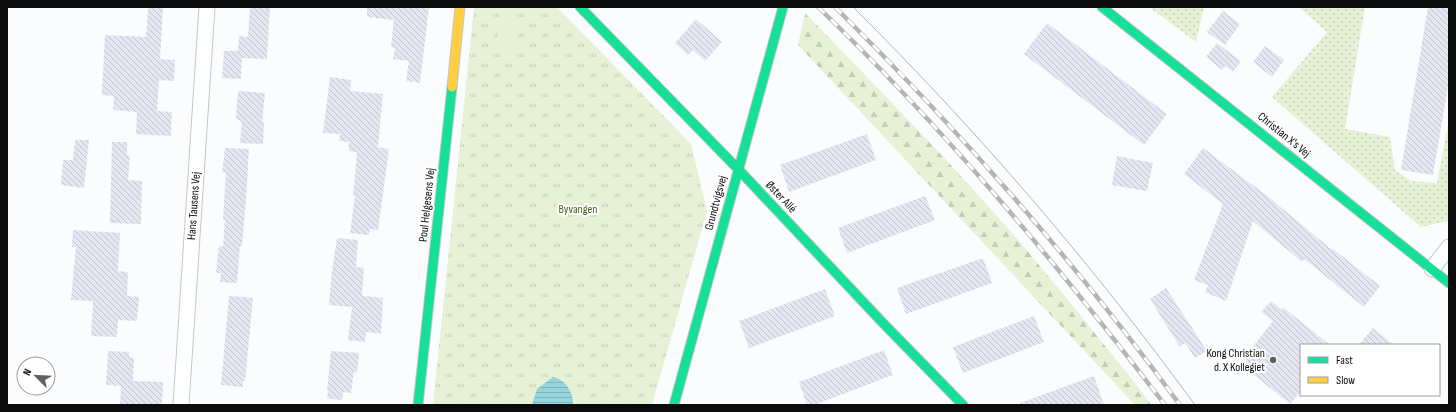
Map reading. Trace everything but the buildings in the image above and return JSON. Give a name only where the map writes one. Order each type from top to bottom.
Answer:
[{"type":"street","name":"Hans Tausens Vej","points":[[181,405],[207,7]]},
{"type":"street","name":"Poul Helgesens Vej","points":[[418,405],[460,7]]},
{"type":"street","name":"Øster Allé","points":[[580,7],[738,169],[882,322],[963,405]]},
{"type":"street","name":"Grundtvigsvej","points":[[674,405],[783,7]]},
{"type":"street","name":"Christian X's Vej","points":[[1102,7],[1248,121],[1449,283]]},
{"type":"street","points":[[1432,269],[1449,247]]},
{"type":"green space","name":"Byvangen","points":[[474,7],[557,7],[691,144],[707,211],[652,405],[433,405]]},
{"type":"green space","points":[[1149,7],[1204,7],[1196,42]]},
{"type":"green space","points":[[1299,7],[1365,7],[1345,129],[1390,137],[1395,170],[1411,181],[1437,183],[1449,120],[1448,221],[1421,227],[1272,97],[1327,32]]},
{"type":"green space","points":[[500,10],[516,12],[512,51],[496,49]]},
{"type":"green space","points":[[805,13],[926,138],[996,215],[1069,301],[1151,405],[1135,405],[798,45]]},
{"type":"water","points":[[553,377],[558,378],[568,387],[572,395],[573,405],[532,405],[537,389]]},
{"type":"tram line","points":[[853,7],[944,101],[1032,199],[1116,301],[1195,405]]},
{"type":"railway","points":[[818,7],[911,101],[999,199],[1084,301],[1165,405]]},
{"type":"railway","points":[[835,7],[927,102],[1015,199],[1100,300],[1180,405]]},
{"type":"traffic: fast","points":[[580,7],[738,169],[882,322],[963,405]]},
{"type":"traffic: fast","points":[[674,405],[783,7]]},
{"type":"traffic: fast","points":[[1102,7],[1449,283]]},
{"type":"traffic: fast","points":[[418,405],[452,87]]},
{"type":"traffic: slow","points":[[452,87],[460,7]]},
{"type":"place","name":"Kong Christian d. X Kollegiet","points":[[1273,360]]}]
